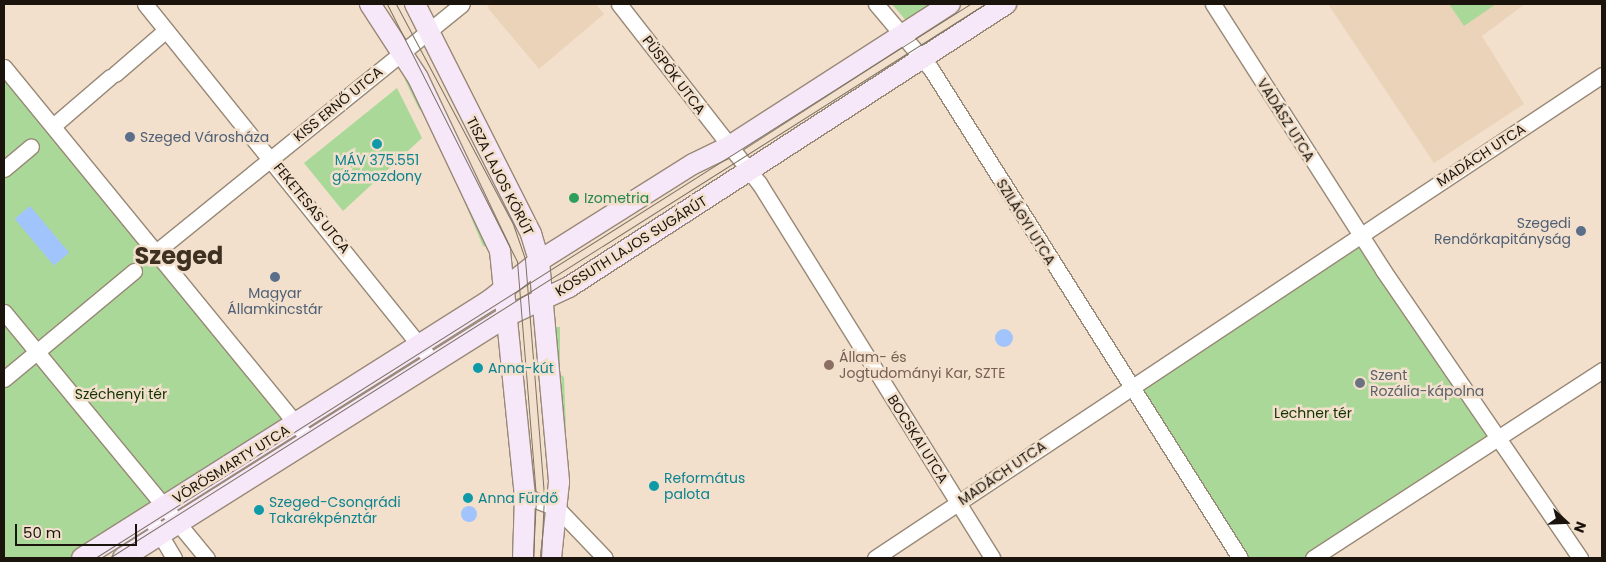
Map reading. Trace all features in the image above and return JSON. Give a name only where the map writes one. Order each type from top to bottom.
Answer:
[{"type":"street","name":"FEKETESAS UTCA","points":[[145,4],[422,343]]},
{"type":"street","points":[[370,4],[402,52],[500,251],[507,288],[526,496],[523,558]]},
{"type":"street","name":"TISZA LAJOS KÖRÚT","points":[[415,4],[531,234],[539,261],[546,299],[557,508],[551,558]]},
{"type":"street","name":"KISS ERNŐ UTCA","points":[[157,251],[462,4]]},
{"type":"street","name":"PÜSPÖK UTCA","points":[[619,4],[728,147]]},
{"type":"street","points":[[876,4],[922,57]]},
{"type":"street","points":[[507,288],[539,261],[692,164],[728,147],[950,4]]},
{"type":"street","name":"KOSSUTH LAJOS SUGÁRÚT","points":[[509,315],[546,299],[1006,4]]},
{"type":"street","name":"VADÁSZ UTCA","points":[[1213,4],[1360,235]]},
{"type":"street","points":[[53,126],[166,30]]},
{"type":"street","name":"SZILÁGYI UTCA","points":[[922,57],[1130,388]]},
{"type":"street","points":[[4,67],[297,422]]},
{"type":"street","name":"MADÁCH UTCA","points":[[1360,235],[1602,75]]},
{"type":"street","points":[[4,168],[31,146]]},
{"type":"street","points":[[728,147],[748,169]]},
{"type":"street","name":"BOCSKAI UTCA","points":[[748,169],[992,558]]},
{"type":"street","points":[[1240,558],[1130,388],[1360,235],[1499,436],[1580,558]]},
{"type":"street","points":[[4,379],[134,271]]},
{"type":"street","name":"VÖRÖSMARTY UTCA","points":[[82,558],[507,288]]},
{"type":"street","points":[[4,312],[37,352],[157,511],[161,535],[174,558]]},
{"type":"street","name":"VÖRÖSMARTY UTCA","points":[[123,558],[509,315]]},
{"type":"street","points":[[422,343],[434,363]]},
{"type":"street","points":[[1313,558],[1602,370]]},
{"type":"street","name":"MADÁCH UTCA","points":[[875,558],[1130,388]]},
{"type":"street","name":"VÖRÖSMARTY UTCA","points":[[297,422],[309,440]]},
{"type":"street","points":[[526,496],[557,508],[605,558]]},
{"type":"street","name":"VÖRÖSMARTY UTCA","points":[[157,511],[178,524]]},
{"type":"street","points":[[178,524],[207,558]]},
{"type":"shaded area","points":[[491,4],[596,4],[604,14],[539,69],[487,7]]},
{"type":"shaded area","points":[[1328,4],[1525,4],[1482,36],[1524,104],[1434,163]]},
{"type":"green space","points":[[892,4],[937,4],[908,23]]},
{"type":"green space","points":[[1449,4],[1496,4],[1464,26]]},
{"type":"green space","name":"Széchenyi tér","points":[[4,67],[297,422],[82,558],[4,558]]},
{"type":"green space","points":[[404,78],[408,82],[423,111],[419,109]]},
{"type":"green space","points":[[397,88],[422,138],[343,211],[304,163]]},
{"type":"green space","points":[[447,161],[487,246],[487,247],[483,246]]},
{"type":"green space","name":"Lechner tér","points":[[1360,235],[1499,436],[1313,558],[1240,558],[1130,388]]},
{"type":"green space","points":[[556,327],[560,327],[560,361],[556,361]]},
{"type":"green space","points":[[561,375],[564,377],[566,428],[564,426]]},
{"type":"water","points":[[30,206],[69,253],[54,266],[15,219]]},
{"type":"water","points":[[1004,329],[1010,332],[1013,338],[1010,344],[1004,347],[998,344],[995,338],[998,332]]},
{"type":"water","points":[[466,506],[472,506],[477,511],[475,520],[466,522],[461,517],[461,511]]},
{"type":"tram line","points":[[387,4],[517,261],[536,497],[533,558]]},
{"type":"tram line","points":[[396,4],[513,224],[525,259],[544,497],[541,558]]},
{"type":"tram line","points":[[95,558],[970,4]]},
{"type":"tram line","points":[[109,558],[985,4]]},
{"type":"place","name":"Szeged Városháza","points":[[130,137]]},
{"type":"place","name":"MÁV 375.551 gőzmozdony","points":[[377,144]]},
{"type":"place","name":"Izometria","points":[[574,198]]},
{"type":"place","name":"Szegedi Rendőrkapitányság","points":[[1581,231]]},
{"type":"place","name":"Magyar Államkincstár","points":[[275,277]]},
{"type":"place","name":"Állam- és Jogtudományi Kar, SZTE","points":[[829,365]]},
{"type":"place","name":"Anna-kút","points":[[478,368]]},
{"type":"place","name":"Szent Rozália-kápolna","points":[[1360,383]]},
{"type":"place","name":"Református palota","points":[[654,486]]},
{"type":"place","name":"Anna Fürdő","points":[[468,498]]},
{"type":"place","name":"Szeged-Csongrádi Takarékpénztár","points":[[259,510]]},
{"type":"district","name":"Szeged","points":[[179,256]]}]
